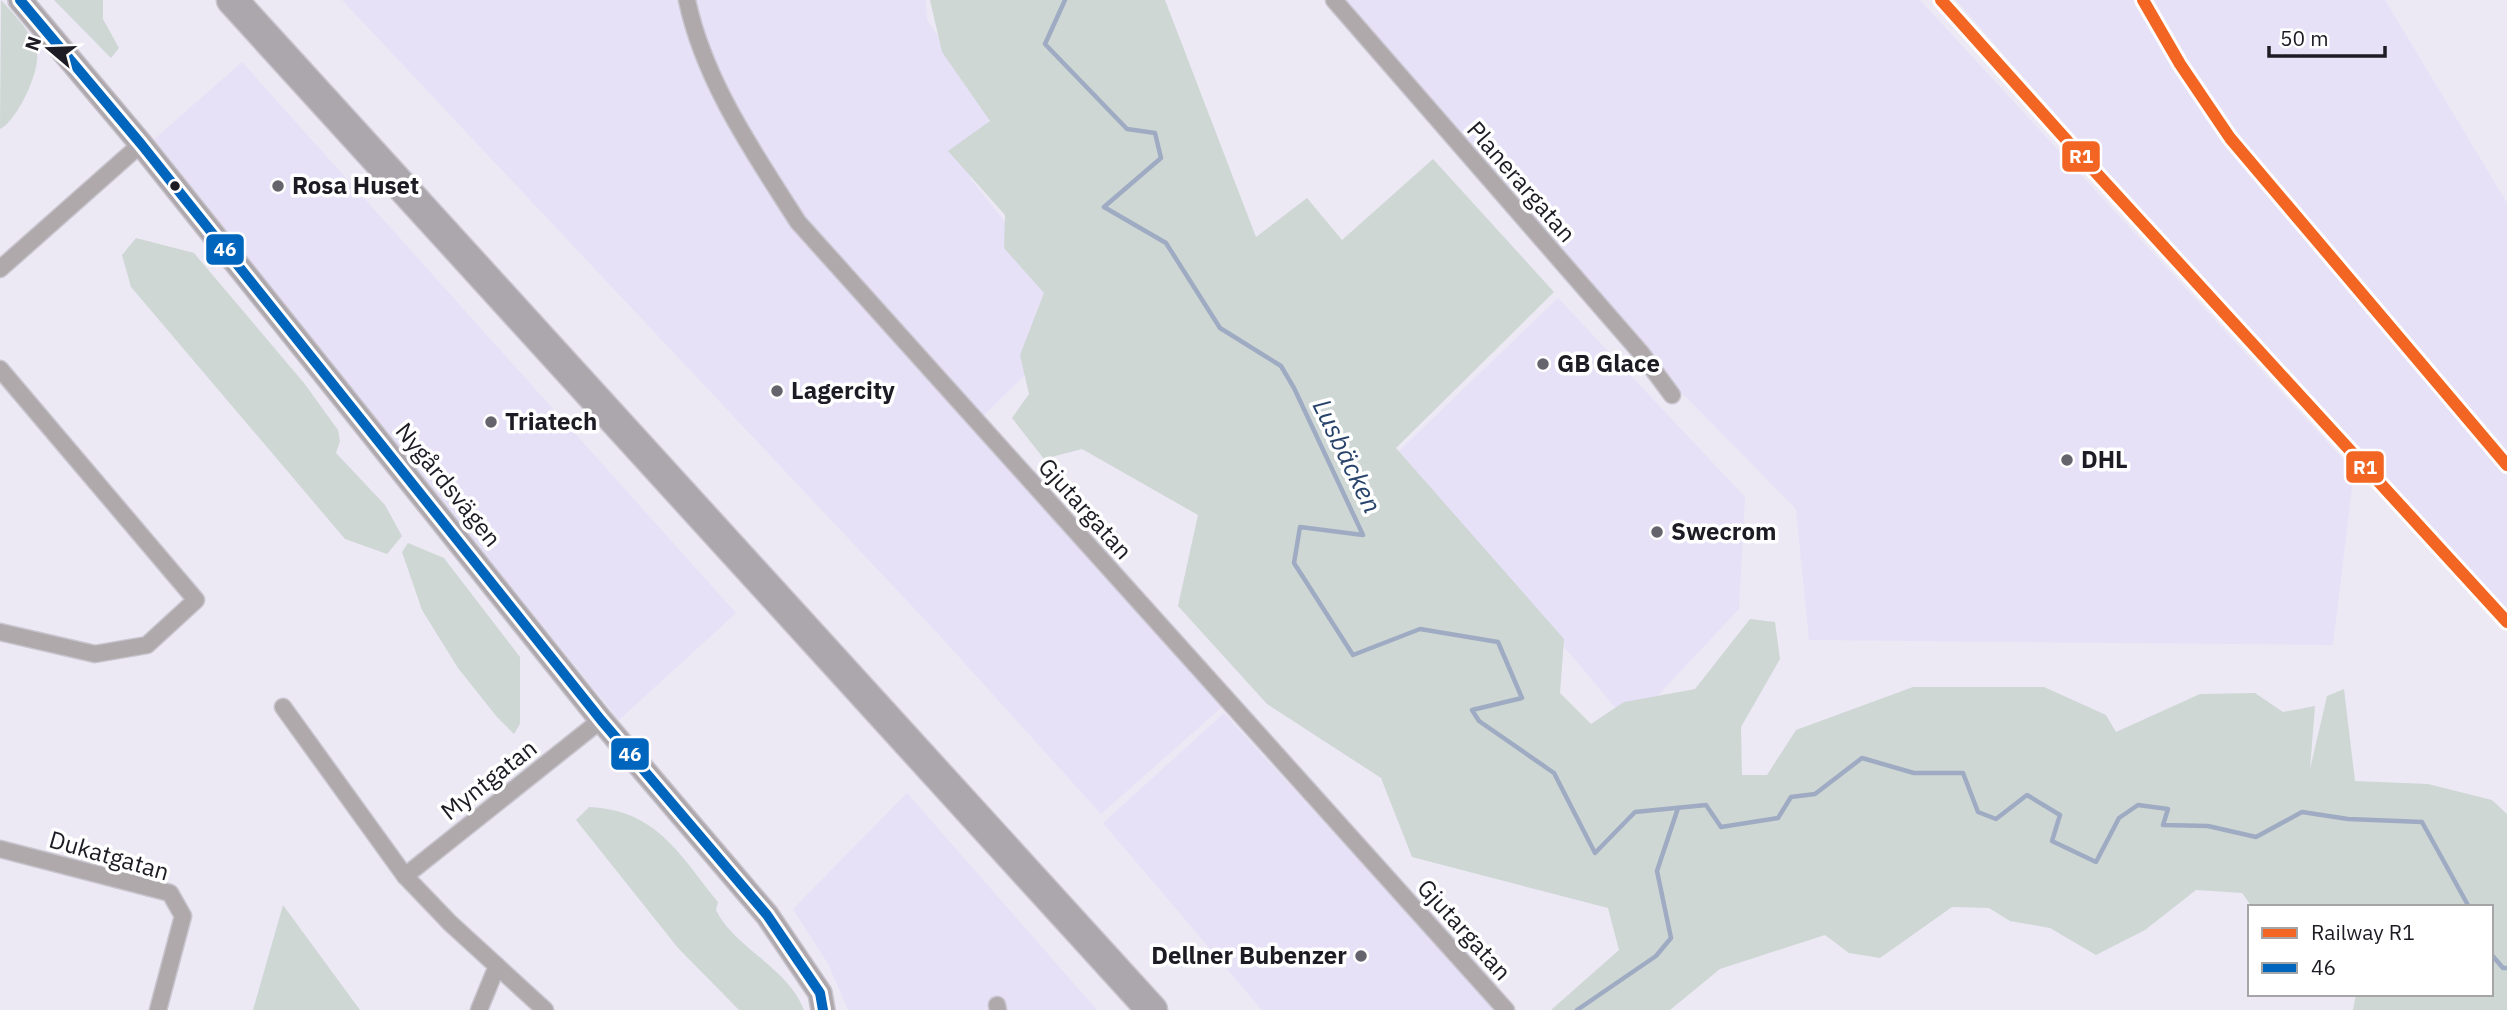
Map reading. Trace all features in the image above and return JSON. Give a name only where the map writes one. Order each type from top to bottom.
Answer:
[{"type":"highway","points":[[212,0],[1130,1010]]},
{"type":"highway","points":[[232,0],[1152,1010]]},
{"type":"street","name":"Nygårdsvägen","points":[[20,0],[141,144],[601,720],[767,915],[820,993],[823,1010]]},
{"type":"street","name":"Gjutargatan","points":[[687,0],[694,32],[741,132],[798,222],[1506,1010]]},
{"type":"street","name":"Planerargatan","points":[[1334,0],[1641,353],[1672,395]]},
{"type":"street","points":[[0,270],[141,144]]},
{"type":"street","points":[[0,369],[196,600],[147,645],[95,654],[0,632]]},
{"type":"street","points":[[283,707],[405,876],[450,923],[545,1010]]},
{"type":"street","name":"Myntgatan","points":[[405,876],[601,720]]},
{"type":"street","name":"Dukatgatan","points":[[0,849],[170,893],[183,916],[158,1010]]},
{"type":"street","points":[[479,1010],[497,966]]},
{"type":"shaded area","points":[[1,0],[32,39],[37,62],[20,106],[0,129]]},
{"type":"shaded area","points":[[54,0],[103,0],[103,19],[119,48],[111,58]]},
{"type":"shaded area","points":[[342,0],[926,0],[927,20],[991,113],[970,178],[1082,319],[978,421],[1223,706],[1101,814],[941,637]]},
{"type":"shaded area","points":[[930,0],[1165,0],[1256,237],[1307,198],[1342,240],[1433,159],[1554,292],[1396,448],[1564,639],[1560,693],[1591,724],[1624,702],[1695,689],[1750,619],[1775,622],[1780,659],[1741,727],[1742,775],[1767,775],[1796,730],[1913,687],[2044,687],[2106,715],[2116,732],[2200,694],[2255,693],[2283,712],[2315,706],[2310,769],[2327,696],[2344,689],[2355,781],[2428,784],[2492,800],[2507,814],[2507,1010],[2353,1010],[2356,996],[2493,996],[2493,905],[2251,905],[2242,893],[2196,890],[2145,930],[2096,955],[2050,928],[2010,921],[1989,908],[1952,907],[1880,958],[1849,953],[1825,935],[1720,969],[1670,1010],[1551,1010],[1619,950],[1608,908],[1412,857],[1381,778],[1267,704],[1178,606],[1198,515],[1082,449],[1044,459],[1012,418],[1029,394],[1020,355],[1044,293],[1004,248],[1005,215],[948,151],[990,121],[942,52]]},
{"type":"shaded area","points":[[1334,0],[1920,0],[2354,471],[2333,645],[1809,640],[1796,509],[1624,334]]},
{"type":"shaded area","points":[[1956,0],[2385,0],[2507,203],[2507,631]]},
{"type":"shaded area","points":[[242,62],[736,613],[619,720],[151,142]]},
{"type":"shaded area","points":[[136,238],[194,253],[304,383],[338,430],[340,441],[336,453],[385,505],[402,536],[387,554],[345,539],[131,287],[122,255]]},
{"type":"shaded area","points":[[1558,298],[1745,497],[1739,609],[1630,725],[1399,451]]},
{"type":"shaded area","points":[[408,543],[444,558],[520,657],[520,724],[514,734],[458,668],[422,610],[402,552]]},
{"type":"shaded area","points":[[1224,713],[1496,1010],[1262,1010],[1103,823]]},
{"type":"shaded area","points":[[907,793],[1097,1010],[848,1010],[828,964],[793,909]]},
{"type":"shaded area","points":[[589,807],[632,816],[664,838],[718,902],[716,910],[725,924],[786,981],[804,1010],[739,1010],[678,948],[576,820]]},
{"type":"shaded area","points":[[283,905],[360,1010],[253,1010]]},
{"type":"waterway","name":"Lusbäcken","points":[[1065,0],[1045,44],[1127,129],[1155,133],[1161,158],[1104,207],[1166,243],[1220,328],[1281,366],[1363,535],[1300,527],[1294,563],[1353,655],[1420,629],[1498,642],[1522,698],[1472,710],[1479,721],[1554,773],[1595,853],[1635,812],[1706,805],[1721,827],[1778,818],[1791,797],[1815,794],[1862,758],[1914,773],[1963,773],[1978,812],[1996,819],[2027,795],[2060,815],[2052,841],[2096,862],[2119,818],[2138,805],[2168,809],[2163,825],[2208,826],[2256,837],[2302,812],[2348,819],[2422,822],[2468,905]]},
{"type":"waterway","points":[[1577,1010],[1656,956],[1671,938],[1657,871],[1678,808]]},
{"type":"waterway","name":"Lusbäcken","points":[[2493,956],[2503,968],[2507,968]]},
{"type":"rail line","name":"R1","points":[[1941,0],[2507,622]]},
{"type":"rail line","name":"R1","points":[[2143,0],[2180,64],[2230,138],[2507,465]]},
{"type":"transit line","name":"46","points":[[20,0],[141,144],[601,720],[767,915],[820,993],[823,1010]]},
{"type":"place","name":"Rosa Huset","points":[[278,186]]},
{"type":"place","name":"GB Glace","points":[[1543,364]]},
{"type":"place","name":"Lagercity","points":[[777,391]]},
{"type":"place","name":"Triatech","points":[[491,422]]},
{"type":"place","name":"DHL","points":[[2067,460]]},
{"type":"place","name":"Swecrom","points":[[1657,532]]},
{"type":"place","name":"Dellner Bubenzer","points":[[1361,956]]}]
